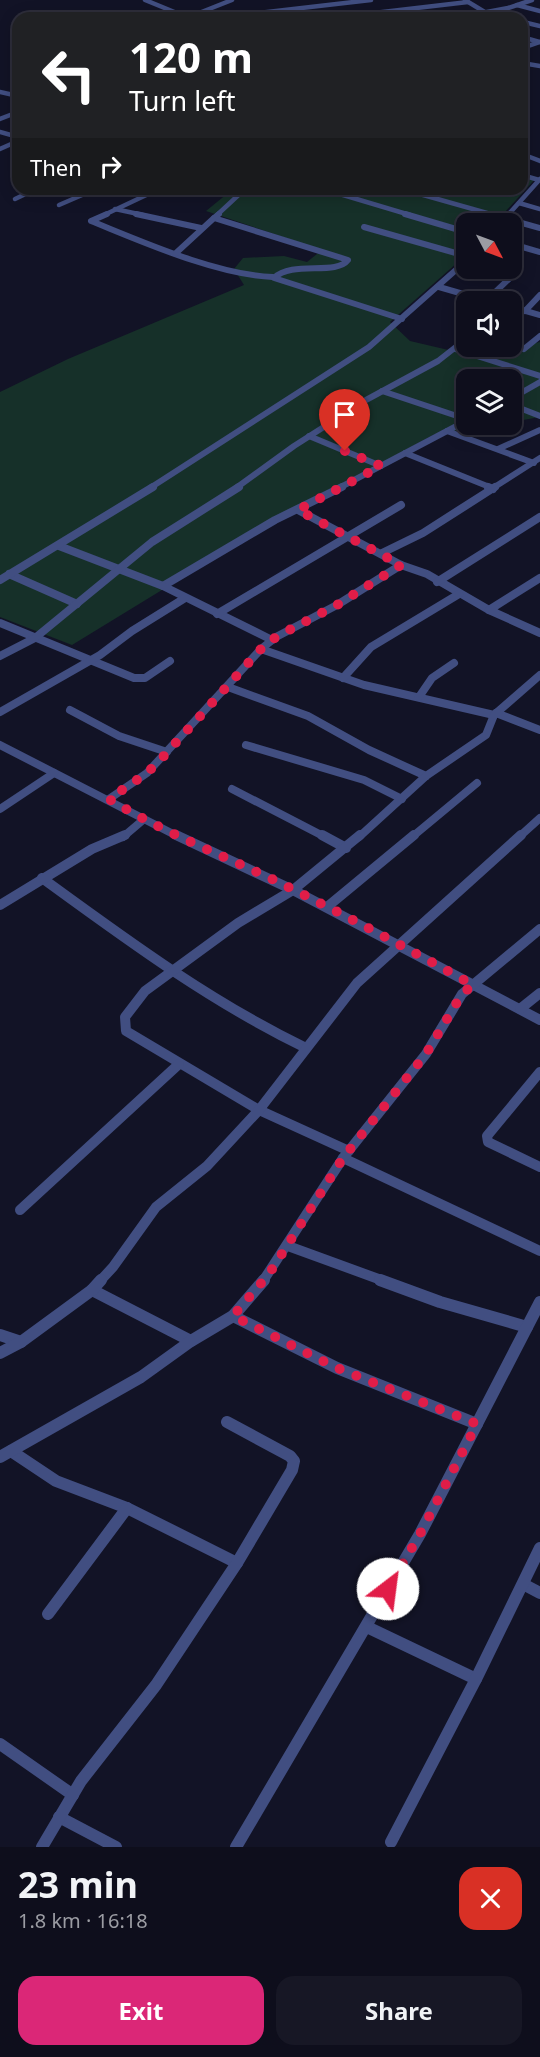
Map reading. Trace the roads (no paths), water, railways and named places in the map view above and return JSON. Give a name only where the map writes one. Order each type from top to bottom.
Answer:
[{"type":"street","points":[[145,0],[174,12]]},
{"type":"street","points":[[203,12],[232,0]]},
{"type":"street","points":[[268,12],[371,0]]},
{"type":"street","points":[[384,12],[467,1],[488,12],[532,0]]},
{"type":"street","points":[[406,4],[411,9]]},
{"type":"street","points":[[517,5],[540,11]]},
{"type":"street","points":[[528,194],[539,182]]},
{"type":"street","points":[[15,199],[23,195]]},
{"type":"street","points":[[59,205],[82,195]]},
{"type":"street","points":[[146,195],[91,221],[176,253],[247,276],[273,277],[402,320]]},
{"type":"street","points":[[176,253],[239,195]]},
{"type":"street","points":[[343,195],[456,229]]},
{"type":"street","points":[[420,195],[475,213]]},
{"type":"street","points":[[511,213],[527,195]]},
{"type":"street","points":[[519,203],[540,209]]},
{"type":"street","points":[[116,209],[201,228]]},
{"type":"street","points":[[214,218],[348,260],[345,264],[293,269],[273,277]]},
{"type":"street","points":[[522,225],[540,228]]},
{"type":"street","points":[[363,226],[456,256]]},
{"type":"street","points":[[522,247],[540,252]]},
{"type":"street","points":[[0,580],[59,546],[369,347],[439,288],[456,270]]},
{"type":"street","points":[[499,291],[510,279]]},
{"type":"street","points":[[439,288],[456,292]]},
{"type":"street","points":[[525,311],[540,295]]},
{"type":"street","points":[[522,310],[540,315]]},
{"type":"street","points":[[524,349],[540,336]]},
{"type":"street","points":[[0,656],[35,638],[152,542],[207,508],[309,436],[455,349],[540,376]]},
{"type":"street","points":[[522,392],[540,382]]},
{"type":"street","points":[[382,391],[456,417]]},
{"type":"street","points":[[522,409],[540,416]]},
{"type":"street","points":[[163,586],[275,520],[298,510],[456,425]]},
{"type":"street","points":[[447,430],[498,449],[537,460]]},
{"type":"street","points":[[498,449],[540,430]]},
{"type":"street","points":[[309,436],[381,466]]},
{"type":"street","points":[[405,453],[493,489]]},
{"type":"street","points":[[382,553],[423,533],[537,460]]},
{"type":"street","points":[[217,614],[401,505]]},
{"type":"street","points":[[298,510],[401,565],[427,574],[437,582],[489,610],[540,633]]},
{"type":"street","points":[[437,582],[540,517]]},
{"type":"street","points":[[59,546],[163,586],[272,640]]},
{"type":"street","points":[[109,799],[147,773],[261,649],[272,640],[312,616],[337,605],[401,565]]},
{"type":"street","points":[[9,574],[77,604]]},
{"type":"street","points":[[489,610],[538,581]]},
{"type":"street","points":[[343,678],[371,646],[459,594]]},
{"type":"street","points":[[0,712],[91,660],[185,598]]},
{"type":"street","points":[[0,624],[140,681],[170,661]]},
{"type":"street","points":[[261,649],[343,678],[495,714],[540,730]]},
{"type":"street","points":[[419,697],[432,678],[454,663]]},
{"type":"street","points":[[540,675],[495,714],[486,735],[426,776],[346,848],[293,890],[238,923],[170,971],[145,991],[125,1017],[126,1031],[259,1110],[540,1251]]},
{"type":"street","points":[[228,687],[308,716],[369,750],[426,776]]},
{"type":"street","points":[[69,710],[119,736],[167,752]]},
{"type":"street","points":[[246,745],[364,780],[402,799]]},
{"type":"street","points":[[0,746],[109,799],[143,820],[293,890],[398,943],[540,1020]]},
{"type":"street","points":[[2,806],[54,773]]},
{"type":"street","points":[[327,907],[477,783]]},
{"type":"street","points":[[232,789],[346,848]]},
{"type":"street","points":[[0,1353],[21,1342],[92,1290],[113,1268],[156,1207],[207,1166],[259,1110],[352,989],[398,943],[540,818]]},
{"type":"street","points":[[0,905],[92,849],[122,838],[143,820]]},
{"type":"street","points":[[42,878],[170,971],[258,1025],[306,1048]]},
{"type":"street","points":[[5,1454],[141,1377],[191,1341],[233,1316],[269,1274],[346,1155],[426,1054],[462,994],[540,929]]},
{"type":"street","points":[[520,1010],[540,993]]},
{"type":"street","points":[[20,1210],[180,1064]]},
{"type":"street","points":[[540,1072],[487,1136],[488,1142],[495,1147],[540,1167]]},
{"type":"street","points":[[288,1246],[440,1302],[527,1327]]},
{"type":"street","points":[[92,1290],[191,1341]]},
{"type":"street","points":[[236,1847],[420,1534],[540,1302]]},
{"type":"street","points":[[233,1316],[337,1368],[477,1424]]},
{"type":"street","points":[[0,1335],[21,1342]]},
{"type":"street","points":[[42,1847],[81,1781],[156,1685],[237,1563],[292,1470],[294,1461],[290,1456],[227,1422]]},
{"type":"street","points":[[5,1454],[56,1481],[127,1508],[237,1563]]},
{"type":"street","points":[[48,1614],[127,1508]]},
{"type":"street","points":[[392,1842],[540,1548]]},
{"type":"street","points":[[523,1584],[540,1593]]},
{"type":"street","points":[[367,1626],[476,1678]]},
{"type":"street","points":[[0,1744],[73,1795]]},
{"type":"street","points":[[59,1817],[116,1847]]}]
